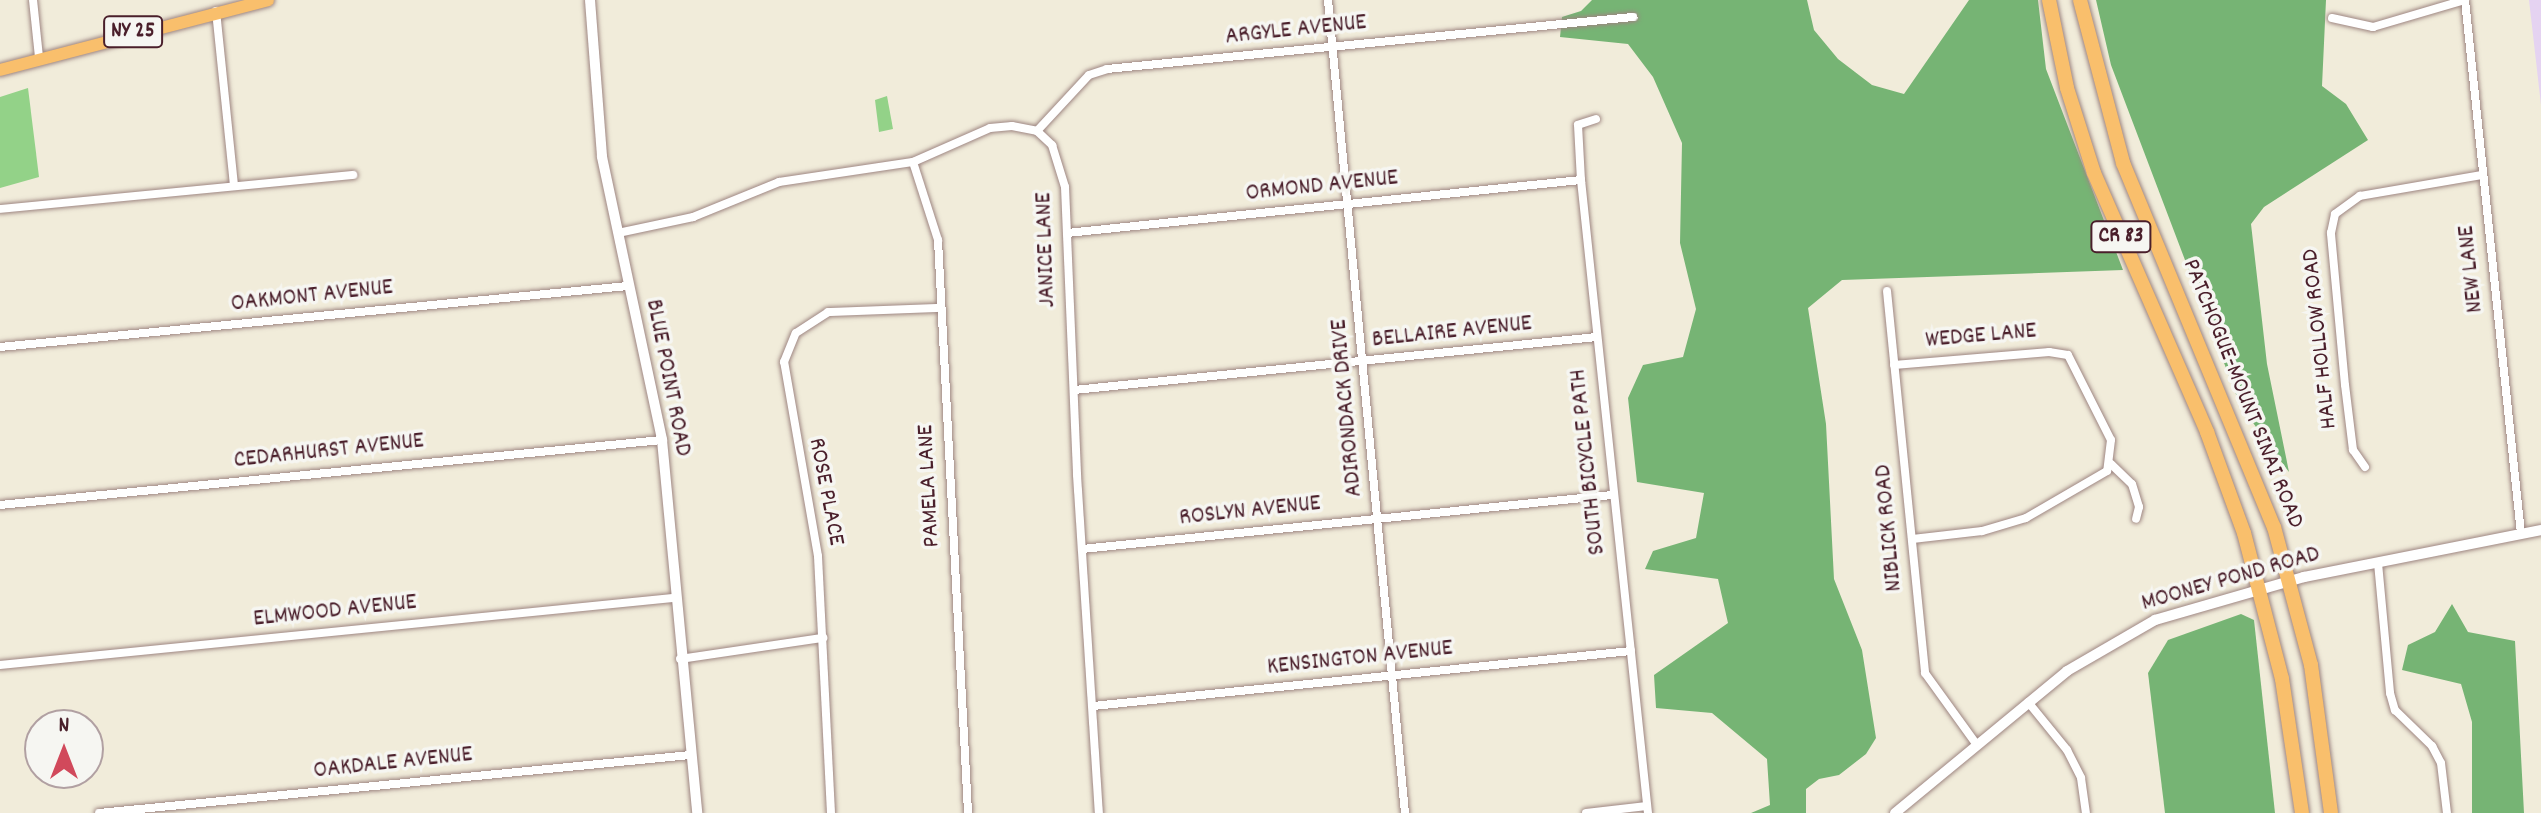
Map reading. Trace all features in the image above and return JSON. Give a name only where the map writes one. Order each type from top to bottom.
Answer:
[{"type":"highway","name":"PATCHOGUE-MOUNT SINAI ROAD","points":[[2049,0],[2090,162],[2220,465],[2261,589],[2289,715],[2302,813]]},
{"type":"highway","name":"PATCHOGUE-MOUNT SINAI ROAD","points":[[2080,0],[2123,163],[2250,458],[2291,582],[2318,702],[2331,813]]},
{"type":"main road","name":"NY 25","points":[[0,70],[230,4],[268,0]]},
{"type":"street","points":[[33,0],[39,57]]},
{"type":"street","name":"BLUE POINT ROAD","points":[[590,0],[602,157],[662,440],[673,598],[697,813]]},
{"type":"street","name":"ADIRONDACK DRIVE","points":[[1328,0],[1405,813]]},
{"type":"street","points":[[2332,18],[2373,27],[2465,0]]},
{"type":"street","name":"NEW LANE","points":[[2465,0],[2521,534]]},
{"type":"street","points":[[216,10],[234,185]]},
{"type":"street","name":"ARGYLE AVENUE","points":[[1037,131],[1089,75],[1107,69],[1633,17]]},
{"type":"street","name":"SOUTH BICYCLE PATH","points":[[1596,119],[1578,125],[1581,180],[1647,810]]},
{"type":"street","points":[[618,233],[693,217],[779,182],[913,162],[990,128],[1012,126],[1037,131]]},
{"type":"street","name":"JANICE LANE","points":[[1037,131],[1062,165],[1099,813]]},
{"type":"street","name":"PAMELA LANE","points":[[913,162],[934,216],[968,813]]},
{"type":"street","points":[[0,209],[353,175]]},
{"type":"street","name":"HALF HOLLOW ROAD","points":[[2365,467],[2353,450],[2345,385],[2331,233],[2335,214],[2360,196],[2482,175]]},
{"type":"street","name":"ORMOND AVENUE","points":[[1067,233],[1581,180]]},
{"type":"street","name":"OAKMONT AVENUE","points":[[0,347],[628,286]]},
{"type":"street","name":"NIBLICK ROAD","points":[[1887,291],[1925,673],[1977,745]]},
{"type":"street","name":"ROSE PLACE","points":[[831,813],[818,556],[783,376],[787,347],[807,322],[828,312],[939,308]]},
{"type":"street","name":"BELLAIRE AVENUE","points":[[1074,390],[1597,337]]},
{"type":"street","name":"WEDGE LANE","points":[[1894,365],[2049,352],[2068,355],[2111,440],[2111,464]]},
{"type":"street","name":"CEDARHURST AVENUE","points":[[0,505],[662,440]]},
{"type":"street","points":[[1912,539],[2010,525],[2095,479],[2111,464],[2132,484],[2139,507],[2136,519]]},
{"type":"street","name":"ROSLYN AVENUE","points":[[1082,549],[1612,495]]},
{"type":"street","name":"MOONEY POND ROAD","points":[[1895,813],[2028,702],[2138,628],[2261,589],[2541,530]]},
{"type":"street","points":[[2378,563],[2390,693],[2395,710],[2432,746],[2441,763],[2447,813]]},
{"type":"street","name":"ELMWOOD AVENUE","points":[[0,665],[673,598]]},
{"type":"street","points":[[679,659],[823,638]]},
{"type":"street","name":"KENSINGTON AVENUE","points":[[1093,706],[1631,651]]},
{"type":"street","points":[[2028,702],[2067,750],[2081,778],[2086,813]]},
{"type":"street","name":"OAKDALE AVENUE","points":[[99,813],[691,755]]},
{"type":"street","points":[[1586,813],[1647,810]]},
{"type":"shaded area","points":[[2529,0],[2541,0],[2541,105]]},
{"type":"green space","points":[[1592,0],[1807,0],[1814,30],[1838,59],[1872,85],[1904,94],[1969,0],[2038,0],[2046,69],[2123,270],[1842,280],[1808,308],[1826,424],[1834,579],[1862,650],[1876,738],[1866,754],[1839,775],[1819,779],[1806,789],[1806,813],[1751,813],[1770,805],[1767,759],[1712,713],[1656,708],[1654,675],[1728,623],[1718,579],[1645,569],[1653,551],[1696,538],[1704,493],[1637,482],[1628,398],[1643,365],[1683,357],[1696,309],[1680,243],[1682,143],[1653,77],[1628,44],[1560,37],[1562,17],[1581,11]]},
{"type":"green space","points":[[2096,0],[2326,0],[2322,86],[2346,104],[2368,140],[2264,207],[2251,224],[2267,364],[2289,472],[2240,405],[2111,65]]},
{"type":"green space","points":[[28,88],[39,177],[0,188],[0,97]]},
{"type":"green space","points":[[887,96],[893,129],[879,132],[875,100]]},
{"type":"green space","points":[[2452,604],[2468,632],[2515,641],[2524,813],[2472,813],[2472,722],[2461,684],[2402,670],[2408,645],[2435,632]]},
{"type":"green space","points":[[2241,614],[2254,620],[2275,813],[2165,813],[2148,673],[2168,640]]}]
